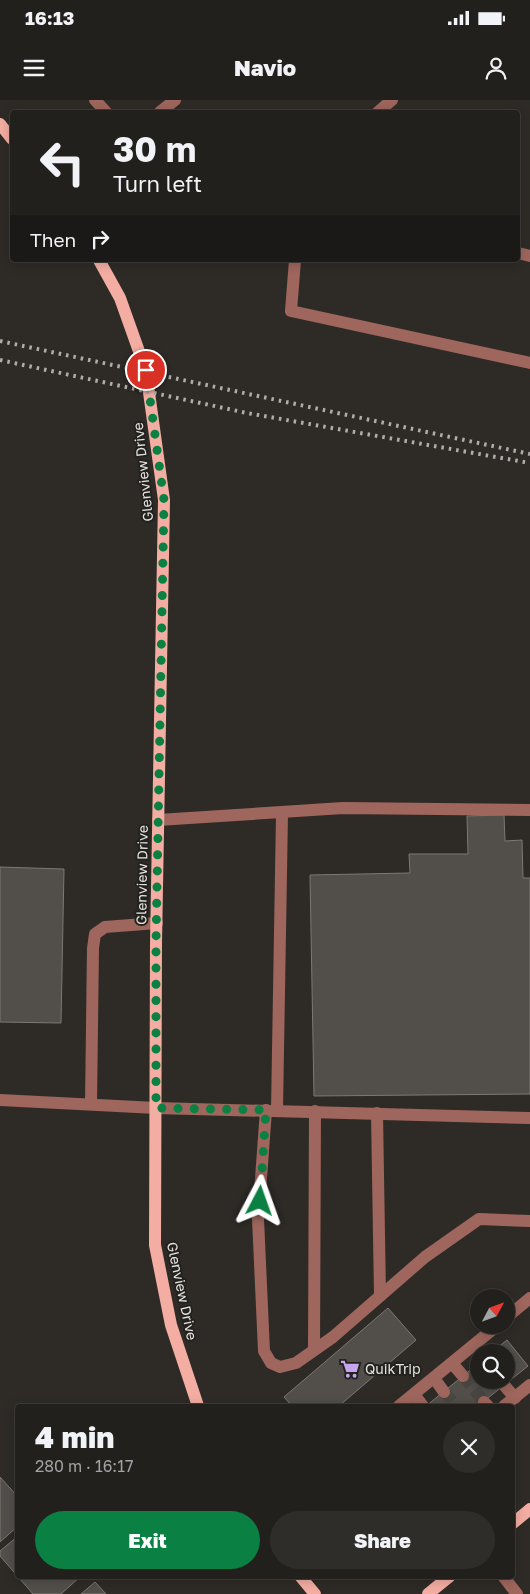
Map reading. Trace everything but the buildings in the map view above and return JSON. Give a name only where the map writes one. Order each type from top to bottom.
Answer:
[{"type":"main road","points":[[0,124],[10,136]]},
{"type":"main road","name":"Glenview Drive","points":[[100,262],[120,298],[146,370],[164,500],[158,820],[155,1245],[170,1325],[197,1404]]},
{"type":"main road","points":[[515,1522],[530,1510]]},
{"type":"main road","points":[[302,1579],[315,1594]]},
{"type":"main road","points":[[428,1594],[446,1579]]},
{"type":"street","points":[[95,100],[104,110]]},
{"type":"street","points":[[162,110],[175,100]]},
{"type":"street","points":[[380,110],[392,100]]},
{"type":"street","points":[[295,262],[292,311],[530,363]]},
{"type":"street","points":[[158,820],[282,814],[343,808],[530,810]]},
{"type":"street","points":[[282,814],[271,1110],[258,1219],[264,1351],[271,1363],[280,1367],[296,1363],[425,1258],[479,1219],[530,1221]]},
{"type":"street","points":[[91,1104],[95,934],[105,927],[157,923]]},
{"type":"street","points":[[0,1100],[156,1108],[530,1118]]},
{"type":"street","points":[[314,1350],[315,1111]]},
{"type":"street","points":[[377,1113],[380,1296]]},
{"type":"street","points":[[515,1310],[530,1298]]},
{"type":"street","points":[[481,1344],[490,1334]]},
{"type":"street","points":[[402,1404],[452,1363],[470,1352]]},
{"type":"street","points":[[452,1363],[463,1376]]},
{"type":"street","points":[[434,1378],[444,1392]]},
{"type":"street","points":[[507,1404],[530,1385]]},
{"type":"street","points":[[507,1389],[515,1398]]},
{"type":"street","points":[[414,1394],[422,1404]]},
{"type":"street","points":[[504,1579],[513,1592]]},
{"type":"tunnel","points":[[463,1376],[484,1402]]},
{"type":"tunnel","points":[[444,1392],[454,1404]]},
{"type":"railway","points":[[0,341],[530,454]]},
{"type":"railway","points":[[0,360],[247,413],[530,463]]},
{"type":"place","name":"QuikTrip","points":[[350,1369]]},
{"type":"route","points":[[146,370],[164,500],[164,604],[156,943],[156,1108],[266,1110],[260,1201]]}]
